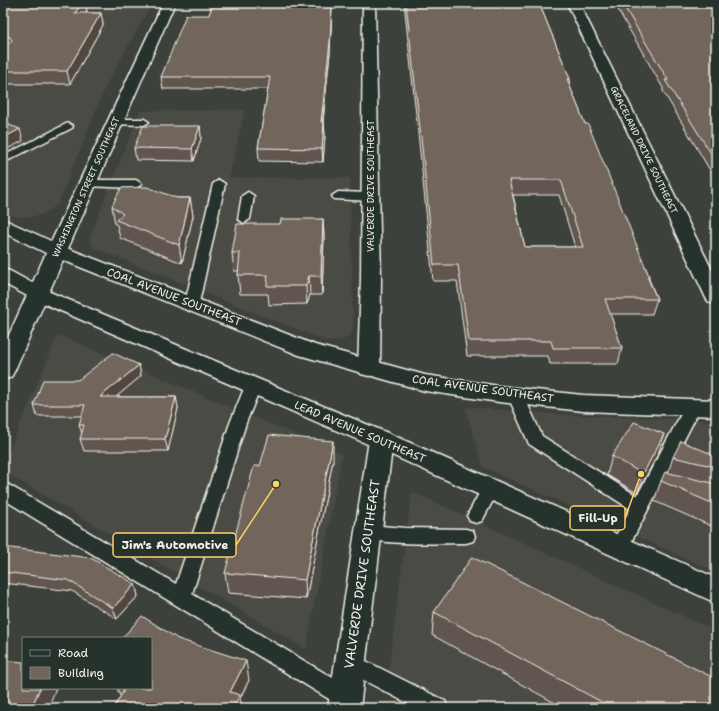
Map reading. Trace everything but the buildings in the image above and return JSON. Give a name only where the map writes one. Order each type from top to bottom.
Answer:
[{"type":"street","name":"WASHINGTON STREET SOUTHEAST","points":[[3,372],[10,342],[38,294],[169,3]]},
{"type":"street","name":"VALVERDE DRIVE SOUTHEAST","points":[[369,3],[371,197],[369,369]]},
{"type":"street","name":"GRACELAND DRIVE SOUTHEAST","points":[[573,3],[716,298]]},
{"type":"street","points":[[3,225],[57,251]]},
{"type":"street","name":"COAL AVENUE SOUTHEAST","points":[[57,251],[192,303],[307,350],[369,369],[425,383],[516,396],[583,403],[716,408]]},
{"type":"street","name":"LEAD AVENUE SOUTHEAST","points":[[3,275],[38,294],[381,440],[716,591]]},
{"type":"street","name":"VALVERDE DRIVE SOUTHEAST","points":[[344,703],[381,440]]},
{"type":"lane","points":[[115,122],[144,122]]},
{"type":"lane","points":[[3,160],[68,126]]},
{"type":"lane","points":[[87,184],[136,184]]},
{"type":"lane","points":[[192,303],[219,184]]},
{"type":"lane","points":[[244,219],[248,196]]},
{"type":"lane","points":[[338,196],[371,197]]},
{"type":"lane","points":[[181,598],[238,423],[253,386]]},
{"type":"lane","points":[[516,396],[535,440],[641,507]]},
{"type":"lane","points":[[619,547],[641,507],[662,484],[694,407]]},
{"type":"lane","points":[[476,516],[490,489]]},
{"type":"lane","points":[[3,490],[181,598],[344,703]]},
{"type":"lane","points":[[368,532],[406,535],[466,536]]},
{"type":"lane","points":[[350,662],[437,708]]},
{"type":"shaded area","points":[[3,3],[152,3],[106,85],[58,204],[43,214],[31,217],[16,217],[3,211]]},
{"type":"shaded area","points":[[245,110],[229,178],[350,178],[353,327],[351,334],[345,339],[328,342],[95,248],[90,243],[90,237],[140,111]]},
{"type":"shaded area","points":[[58,335],[342,454],[306,649],[3,471],[3,466]]},
{"type":"shaded area","points":[[465,407],[565,415],[716,421],[716,572],[483,467]]},
{"type":"shaded area","points":[[412,492],[716,631],[716,708],[453,708],[388,674]]},
{"type":"place","name":"Fill-Up","points":[[641,474]]},
{"type":"place","name":"Jim's Automotive","points":[[276,484]]}]
